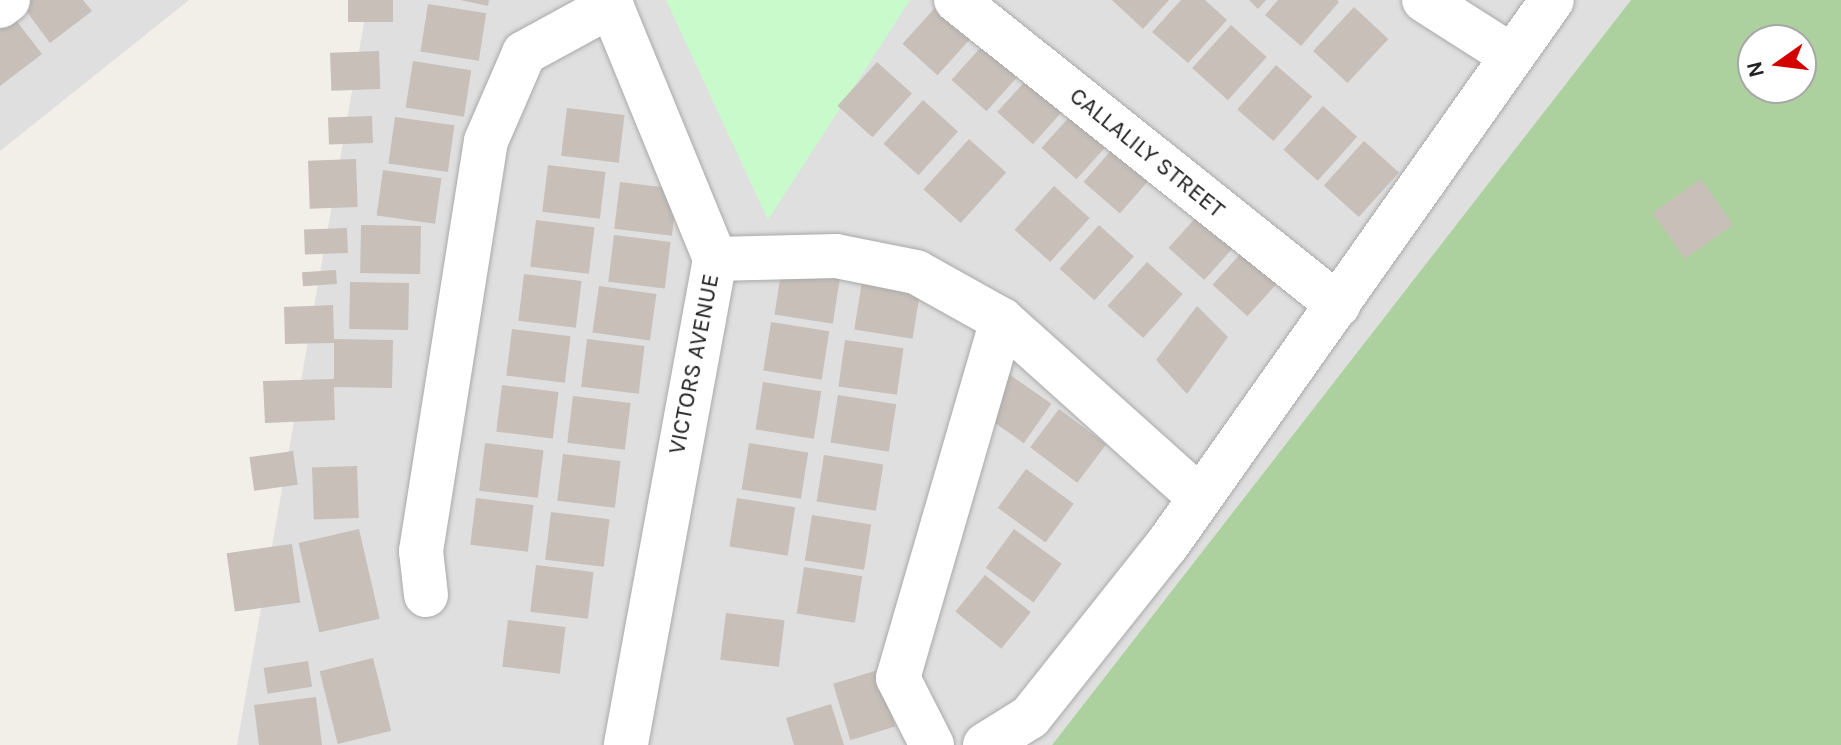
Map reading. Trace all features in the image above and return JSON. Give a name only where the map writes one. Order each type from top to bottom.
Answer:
[{"type":"street","points":[[0,6],[8,0]]},
{"type":"street","name":"CALLALILY STREET","points":[[956,0],[1338,305]]},
{"type":"street","points":[[1424,0],[1512,56]]},
{"type":"street","points":[[985,745],[1030,717],[1338,305],[1552,0]]},
{"type":"street","points":[[426,595],[421,551],[486,141],[524,53],[610,2]]},
{"type":"street","name":"VICTORS AVENUE","points":[[610,2],[715,259],[626,745]]},
{"type":"street","points":[[715,259],[836,256],[916,272],[1002,320],[1198,496]]},
{"type":"street","points":[[932,745],[898,678],[1002,320]]},
{"type":"shaded area","points":[[0,0],[189,0],[0,151]]},
{"type":"shaded area","points":[[368,0],[1631,0],[1052,745],[237,745]]},
{"type":"green space","points":[[666,0],[910,0],[768,220]]},
{"type":"green space","points":[[1631,0],[1841,0],[1841,745],[1052,745]]},
{"type":"building","points":[[26,0],[83,0],[92,11],[50,43],[21,4]]},
{"type":"building","points":[[348,0],[393,0],[393,22],[348,22]]},
{"type":"building","points":[[460,0],[489,0],[488,6]]},
{"type":"building","points":[[942,0],[977,31],[937,75],[903,44]]},
{"type":"building","points":[[1112,0],[1169,0],[1143,29]]},
{"type":"building","points":[[1181,0],[1205,0],[1227,20],[1188,63],[1152,32]]},
{"type":"building","points":[[1249,0],[1266,0],[1258,9]]},
{"type":"building","points":[[1278,0],[1339,2],[1301,46],[1265,15]]},
{"type":"building","points":[[428,4],[486,13],[479,61],[420,51]]},
{"type":"building","points":[[1354,7],[1388,39],[1347,83],[1313,51]]},
{"type":"building","points":[[12,15],[42,54],[0,86],[0,24]]},
{"type":"building","points":[[1231,25],[1267,57],[1228,100],[1192,68]]},
{"type":"building","points":[[991,36],[1026,67],[986,111],[952,80]]},
{"type":"building","points":[[379,51],[380,89],[331,91],[330,53]]},
{"type":"building","points":[[413,61],[471,70],[464,117],[406,107]]},
{"type":"building","points":[[877,62],[912,93],[872,137],[838,106]]},
{"type":"building","points":[[1276,65],[1312,96],[1274,141],[1237,110]]},
{"type":"building","points":[[1036,69],[1072,101],[1033,144],[997,112]]},
{"type":"building","points":[[923,100],[958,131],[918,175],[884,144]]},
{"type":"building","points":[[1081,104],[1116,135],[1076,179],[1042,148]]},
{"type":"building","points":[[1323,106],[1357,137],[1318,181],[1284,150]]},
{"type":"building","points":[[567,108],[625,115],[619,163],[561,156]]},
{"type":"building","points":[[372,116],[373,143],[329,145],[328,118]]},
{"type":"building","points":[[395,117],[454,125],[448,172],[388,164]]},
{"type":"building","points":[[969,139],[1006,172],[961,223],[923,190]]},
{"type":"building","points":[[1121,139],[1157,170],[1120,214],[1084,182]]},
{"type":"building","points":[[1364,141],[1399,172],[1359,217],[1324,186]]},
{"type":"building","points":[[356,159],[358,207],[310,209],[308,161]]},
{"type":"building","points":[[548,165],[606,172],[600,219],[542,212]]},
{"type":"building","points":[[383,170],[441,178],[435,224],[377,216]]},
{"type":"building","points":[[1701,179],[1733,225],[1685,259],[1653,213]]},
{"type":"building","points":[[620,182],[678,189],[672,236],[614,229]]},
{"type":"building","points":[[1054,186],[1090,218],[1050,262],[1015,230]]},
{"type":"building","points":[[1208,204],[1244,236],[1204,280],[1169,248]]},
{"type":"building","points":[[536,220],[595,227],[589,274],[530,267]]},
{"type":"building","points":[[361,225],[421,226],[420,274],[360,273]]},
{"type":"building","points":[[1099,225],[1134,256],[1094,300],[1060,269]]},
{"type":"building","points":[[347,228],[348,253],[305,254],[304,230]]},
{"type":"building","points":[[614,235],[671,242],[665,289],[608,282]]},
{"type":"building","points":[[1252,241],[1287,272],[1247,316],[1213,285]]},
{"type":"building","points":[[1147,262],[1183,294],[1143,338],[1108,306]]},
{"type":"building","points":[[782,267],[840,276],[833,324],[774,314]]},
{"type":"building","points":[[336,270],[337,284],[303,286],[302,272]]},
{"type":"building","points":[[524,274],[582,281],[576,328],[518,321]]},
{"type":"building","points":[[862,281],[920,290],[913,339],[854,329]]},
{"type":"building","points":[[350,282],[409,283],[408,330],[349,329]]},
{"type":"building","points":[[599,286],[656,294],[650,341],[592,333]]},
{"type":"building","points":[[333,305],[334,339],[393,340],[392,388],[334,387],[335,420],[265,423],[263,381],[334,379],[334,343],[285,344],[284,307]]},
{"type":"building","points":[[1197,306],[1228,337],[1187,394],[1156,360]]},
{"type":"building","points":[[771,322],[829,331],[822,380],[763,370]]},
{"type":"building","points":[[512,329],[571,336],[565,383],[506,376]]},
{"type":"building","points":[[587,339],[645,346],[639,394],[581,387]]},
{"type":"building","points":[[845,340],[903,348],[897,395],[838,387]]},
{"type":"building","points":[[1003,370],[1051,404],[1024,443],[975,409]]},
{"type":"building","points":[[763,382],[821,391],[814,439],[755,429]]},
{"type":"building","points":[[502,385],[559,392],[553,439],[496,432]]},
{"type":"building","points":[[838,395],[896,404],[889,452],[830,442]]},
{"type":"building","points":[[573,396],[631,403],[625,450],[567,443]]},
{"type":"building","points":[[1059,409],[1106,445],[1077,483],[1030,447]]},
{"type":"building","points":[[485,443],[544,450],[538,498],[479,491]]},
{"type":"building","points":[[749,443],[808,452],[801,499],[742,489]]},
{"type":"building","points":[[293,451],[298,485],[254,491],[249,457]]},
{"type":"building","points":[[563,454],[621,461],[615,508],[557,501]]},
{"type":"building","points":[[824,455],[883,464],[876,511],[817,501]]},
{"type":"building","points":[[357,466],[359,518],[314,520],[312,468]]},
{"type":"building","points":[[1026,469],[1074,504],[1046,543],[998,508]]},
{"type":"building","points":[[476,498],[534,505],[528,552],[470,545]]},
{"type":"building","points":[[737,498],[795,507],[788,556],[729,546]]},
{"type":"building","points":[[551,512],[610,519],[604,567],[545,560]]},
{"type":"building","points":[[812,515],[871,524],[864,570],[805,560]]},
{"type":"building","points":[[359,529],[380,619],[319,633],[299,543]]},
{"type":"building","points":[[1014,529],[1062,564],[1034,603],[986,568]]},
{"type":"building","points":[[292,544],[300,602],[235,612],[227,553]]},
{"type":"building","points":[[536,565],[594,572],[588,619],[530,612]]},
{"type":"building","points":[[804,567],[862,576],[855,623],[797,613]]},
{"type":"building","points":[[985,575],[1031,612],[1001,649],[955,612]]},
{"type":"building","points":[[726,613],[785,620],[779,667],[720,660]]},
{"type":"building","points":[[508,620],[566,627],[560,674],[502,667]]},
{"type":"building","points":[[373,658],[391,731],[338,744],[320,671]]},
{"type":"building","points":[[308,661],[312,687],[268,694],[264,668]]},
{"type":"building","points":[[878,670],[895,726],[850,740],[833,684]]},
{"type":"building","points":[[316,697],[322,745],[259,745],[254,705]]},
{"type":"building","points":[[831,704],[844,745],[794,745],[786,718]]}]
